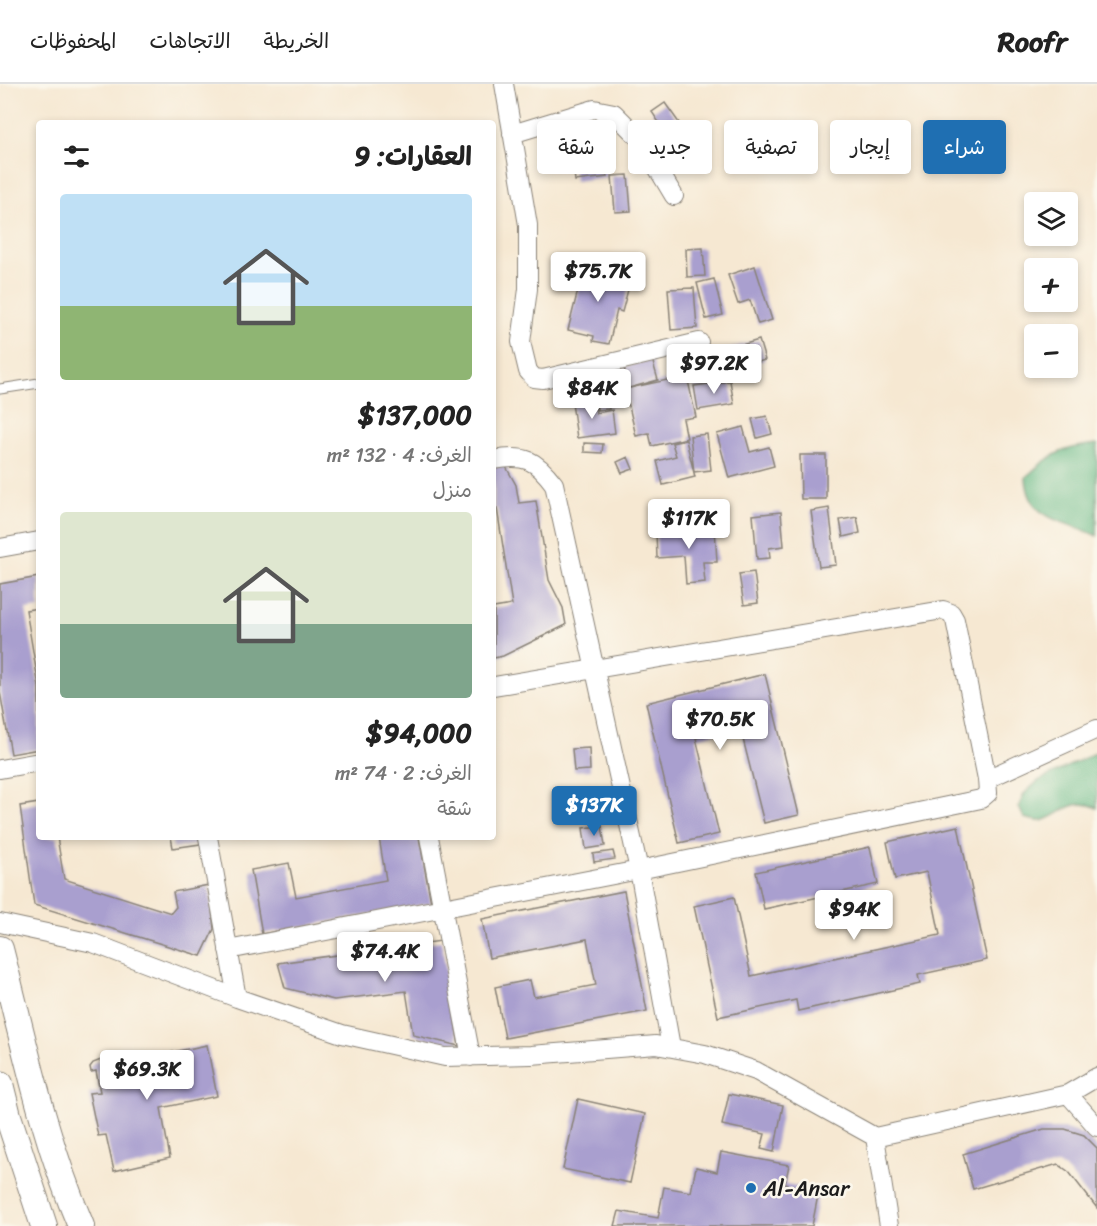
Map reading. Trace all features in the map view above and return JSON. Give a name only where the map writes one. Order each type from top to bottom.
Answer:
[{"type":"main road","points":[[0,949],[43,1118],[81,1226]]},
{"type":"main road","points":[[0,1084],[4,1117],[44,1226]]},
{"type":"street","points":[[504,84],[528,225],[528,289],[521,342],[528,371],[534,378],[543,379],[699,342]]},
{"type":"street","points":[[512,134],[594,109],[614,113],[640,139],[674,196]]},
{"type":"street","points":[[496,460],[522,459],[540,465],[554,484],[639,870],[671,1047]]},
{"type":"street","points":[[0,548],[36,542]]},
{"type":"street","points":[[228,951],[639,870],[981,799],[988,794],[987,779],[955,620],[951,613],[943,610],[496,686]]},
{"type":"street","points":[[987,779],[1097,729]]},
{"type":"street","points":[[0,769],[36,763]]},
{"type":"street","points":[[209,840],[237,998]]},
{"type":"street","points":[[430,840],[471,1057]]},
{"type":"street","points":[[0,923],[93,943],[237,998],[342,1034],[445,1058],[531,1055],[656,1045],[705,1054],[756,1071],[875,1137],[1068,1094],[1097,1077]]},
{"type":"street","points":[[1068,1094],[1097,1127]]},
{"type":"street","points":[[875,1137],[890,1226]]},
{"type":"lane","points":[[0,389],[36,383]]},
{"type":"green space","points":[[1097,444],[1097,536],[1061,522],[1041,511],[1033,503],[1028,492],[1026,477],[1058,453],[1075,447]]},
{"type":"green space","points":[[1097,752],[1097,808],[1079,804],[1046,820],[1037,821],[1024,818],[1019,807],[1024,794],[1038,781]]},
{"type":"building","points":[[665,103],[677,120],[657,120],[652,112]]},
{"type":"building","points":[[574,174],[607,174],[607,177],[575,181]]},
{"type":"building","points":[[628,175],[631,211],[615,212],[612,176]]},
{"type":"building","points":[[703,248],[705,276],[687,277],[686,249]]},
{"type":"building","points":[[585,262],[619,271],[616,283],[629,286],[622,312],[617,310],[609,344],[593,341],[594,336],[568,330]]},
{"type":"building","points":[[755,266],[772,320],[758,324],[750,300],[738,304],[728,275]]},
{"type":"building","points":[[714,279],[723,315],[706,319],[697,283]]},
{"type":"building","points":[[694,288],[697,328],[671,330],[668,289]]},
{"type":"building","points":[[759,340],[765,360],[727,371],[721,351]]},
{"type":"building","points":[[697,347],[698,356],[720,353],[722,372],[687,376],[696,417],[683,419],[687,438],[652,446],[649,433],[636,436],[625,389],[686,376],[684,362],[688,361],[686,348]]},
{"type":"building","points":[[652,359],[658,380],[611,393],[608,382],[626,376],[624,367]]},
{"type":"building","points":[[730,381],[734,404],[698,410],[694,386]]},
{"type":"building","points":[[623,393],[624,405],[610,407],[608,395]]},
{"type":"building","points":[[607,394],[609,409],[597,410],[596,395]]},
{"type":"building","points":[[594,400],[596,413],[612,410],[615,433],[577,438],[572,403]]},
{"type":"building","points":[[767,416],[772,434],[757,438],[752,419]]},
{"type":"building","points":[[743,427],[750,452],[769,447],[774,466],[729,478],[717,434]]},
{"type":"building","points":[[707,434],[711,470],[694,472],[690,436]]},
{"type":"building","points":[[686,440],[695,477],[663,485],[657,461],[676,456],[672,443]]},
{"type":"building","points":[[584,443],[603,444],[602,453],[584,452]]},
{"type":"building","points":[[800,455],[826,455],[826,499],[801,499]]},
{"type":"building","points":[[628,457],[633,469],[622,473],[617,462]]},
{"type":"building","points":[[505,465],[516,485],[519,503],[536,501],[549,580],[563,608],[566,625],[496,658],[496,608],[512,605],[496,508],[496,467]]},
{"type":"building","points":[[829,508],[836,565],[819,567],[811,511]]},
{"type":"building","points":[[781,512],[784,546],[769,548],[770,558],[757,559],[753,515]]},
{"type":"building","points":[[857,517],[860,533],[843,537],[840,520]]},
{"type":"building","points":[[715,529],[717,562],[703,562],[705,582],[686,584],[684,556],[657,558],[656,532]]},
{"type":"building","points":[[754,572],[758,603],[744,605],[739,574]]},
{"type":"building","points":[[36,578],[36,608],[26,610],[36,669],[36,750],[11,754],[0,692],[0,584]]},
{"type":"building","points":[[765,674],[799,815],[764,823],[740,727],[696,738],[719,834],[679,843],[646,703]]},
{"type":"building","points":[[589,748],[590,770],[574,771],[572,749]]},
{"type":"building","points":[[36,803],[36,840],[58,840],[64,879],[171,913],[176,907],[173,892],[209,885],[214,929],[201,956],[34,905],[20,806]]},
{"type":"building","points":[[602,826],[605,846],[586,849],[583,828]]},
{"type":"building","points":[[958,826],[987,960],[918,975],[920,984],[798,1011],[796,1000],[718,1017],[694,906],[734,897],[751,976],[940,935],[927,872],[895,879],[887,842]]},
{"type":"building","points":[[172,840],[199,840],[200,844],[173,848]]},
{"type":"building","points":[[379,840],[420,840],[431,903],[262,934],[251,870],[289,863],[296,897],[386,880]]},
{"type":"building","points":[[870,847],[878,884],[764,909],[756,872]]},
{"type":"building","points":[[613,851],[615,859],[594,862],[593,854]]},
{"type":"building","points":[[624,891],[647,1011],[505,1038],[495,987],[530,980],[534,997],[596,985],[587,939],[489,958],[482,919]]},
{"type":"building","points":[[441,941],[459,1046],[413,1035],[406,991],[334,1000],[285,988],[278,963]]},
{"type":"building","points":[[207,1045],[217,1096],[161,1108],[170,1158],[114,1171],[106,1135],[98,1136],[89,1093],[100,1092],[96,1071],[91,1072],[90,1067],[93,1063],[106,1058],[108,1066]]},
{"type":"building","points":[[729,1094],[783,1105],[774,1152],[761,1149],[765,1134],[722,1125]]},
{"type":"building","points":[[578,1099],[645,1114],[630,1183],[563,1169]]},
{"type":"building","points":[[1044,1129],[1065,1129],[1084,1135],[1097,1148],[1097,1208],[1069,1172],[1058,1164],[973,1189],[963,1154]]},
{"type":"building","name":"Al-Ansar","points":[[721,1152],[789,1165],[785,1184],[819,1190],[812,1226],[615,1226],[619,1211],[658,1218],[664,1187],[691,1192],[696,1167],[717,1172]]},
{"type":"place","name":"Al-Ansar","points":[[751,1188]]}]
